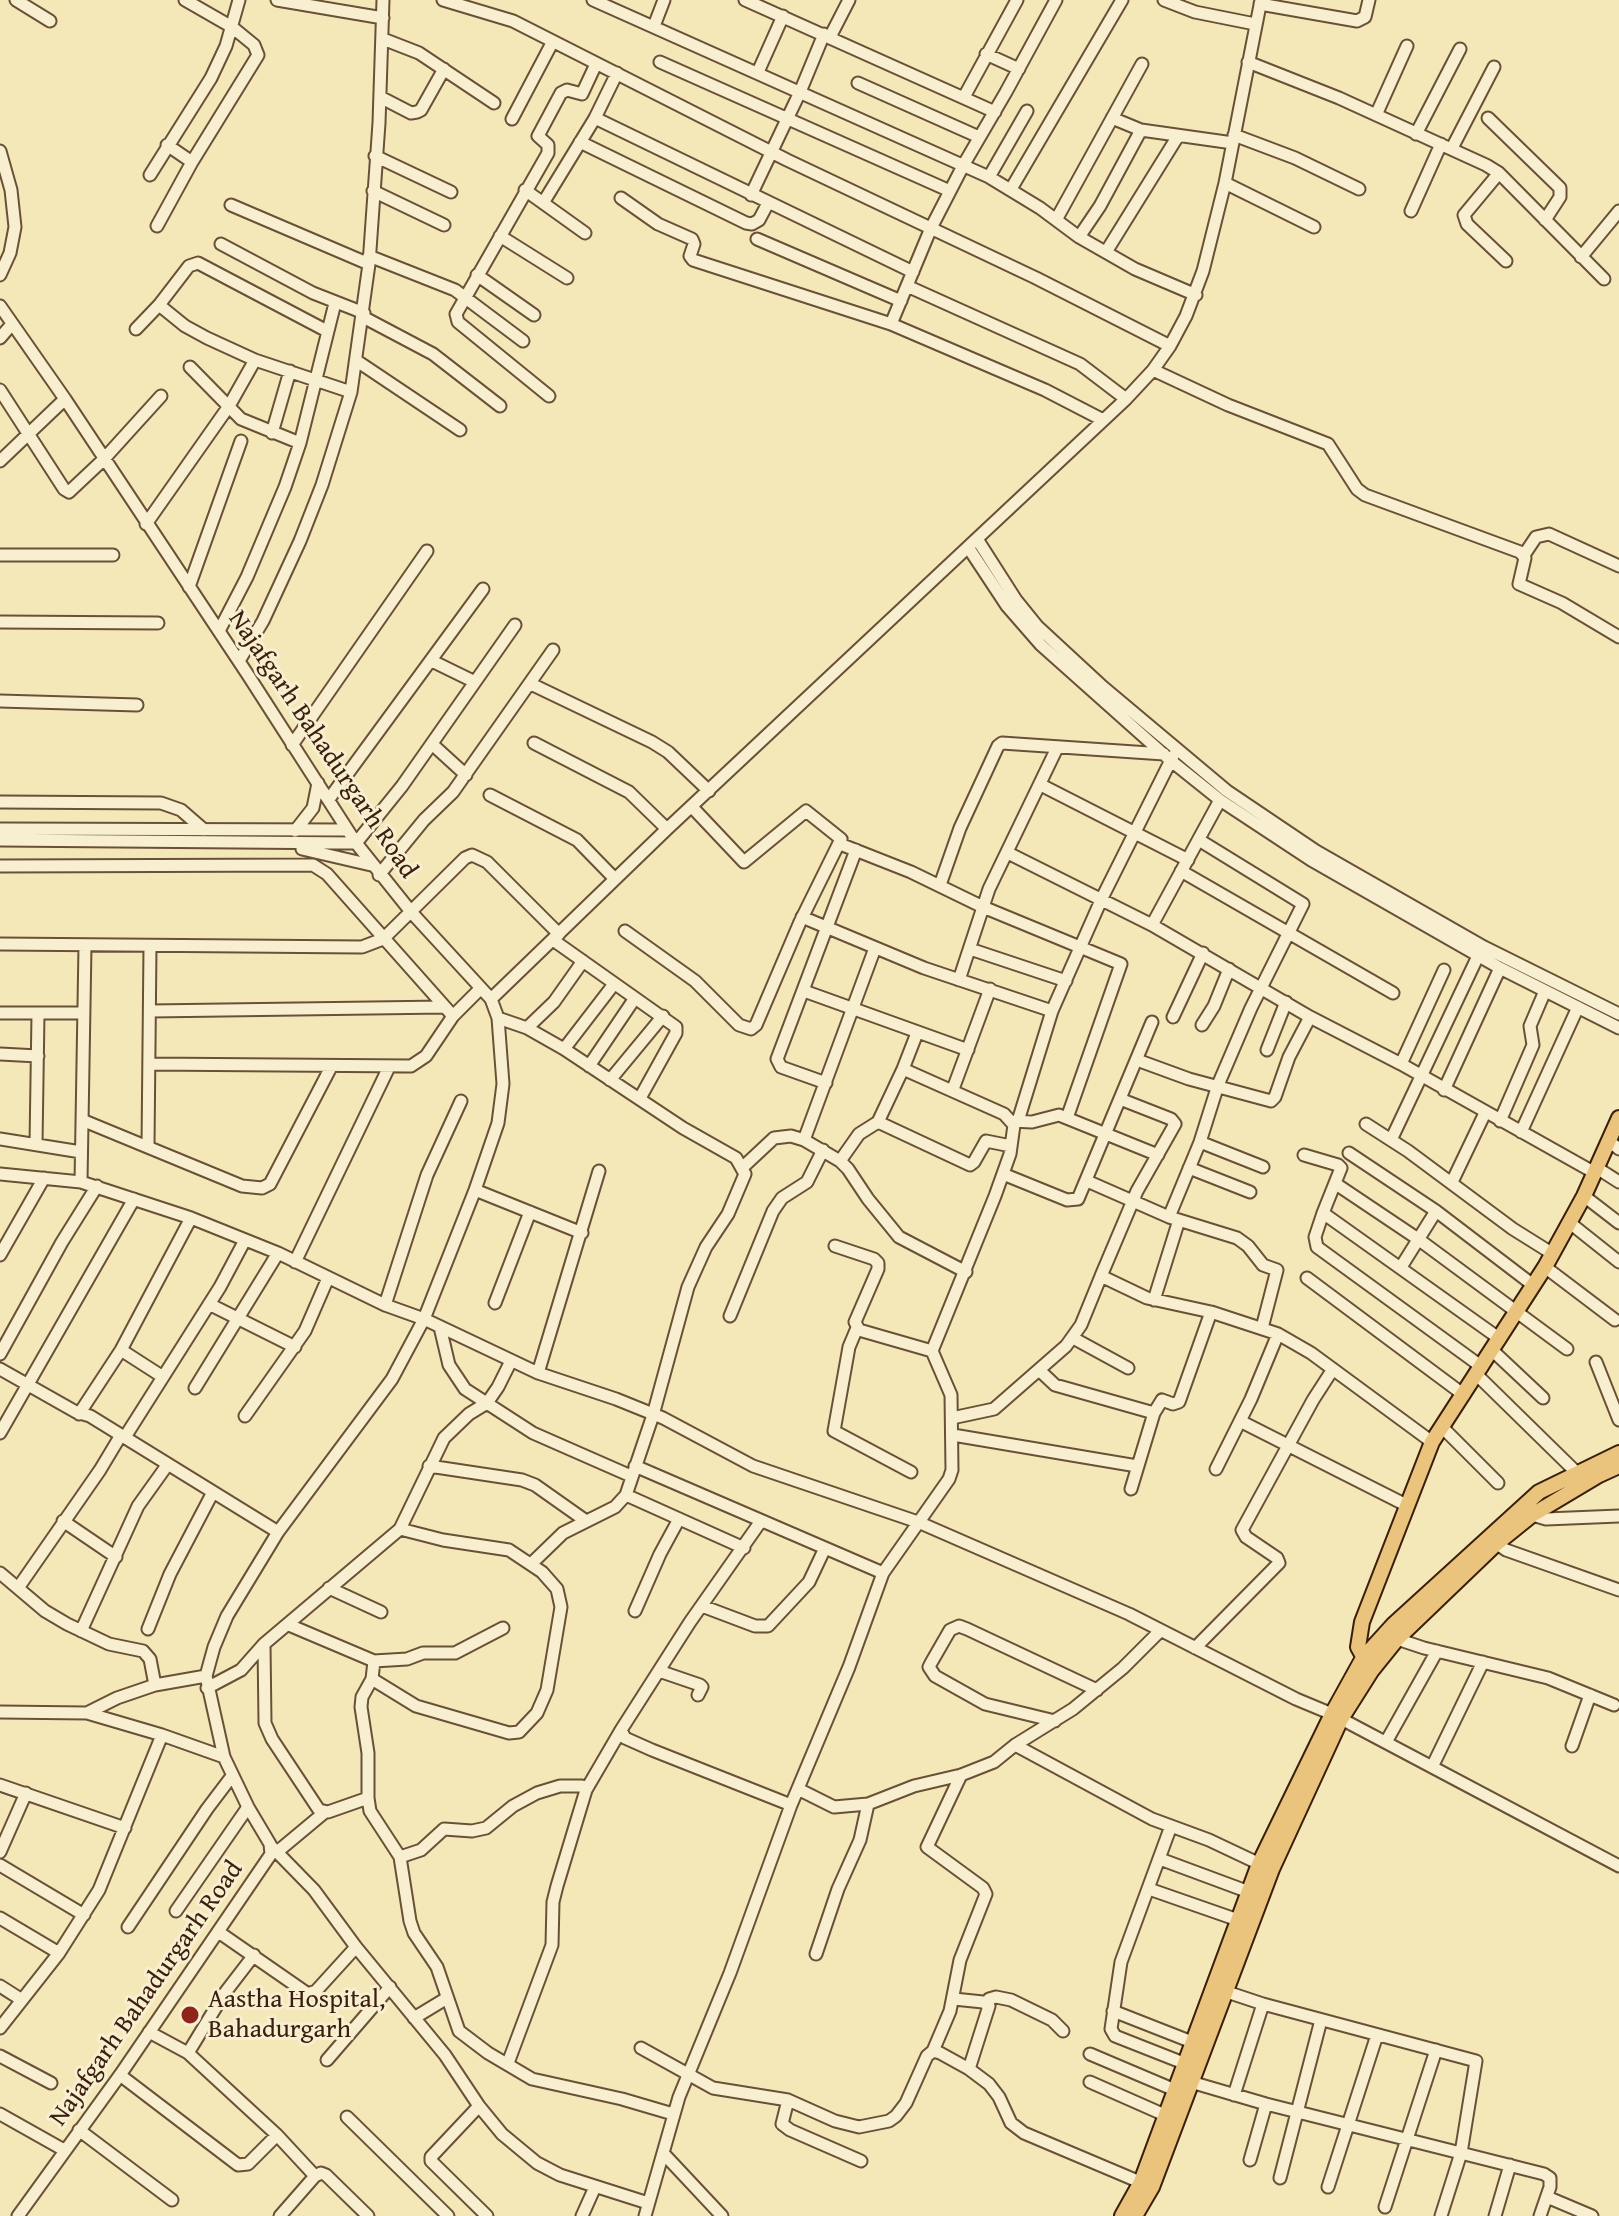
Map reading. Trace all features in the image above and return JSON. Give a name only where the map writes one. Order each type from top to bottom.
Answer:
[{"type":"main road","points":[[1368,1664],[1358,1637],[1432,1442],[1549,1260],[1596,1170],[1614,1145],[1619,1118]]},
{"type":"main road","points":[[1368,1664],[1397,1639],[1539,1492],[1619,1453]]},
{"type":"main road","points":[[1135,2216],[1266,1867],[1337,1717],[1393,1625],[1492,1540],[1619,1466]]},
{"type":"main road","points":[[1122,2216],[1146,2185],[1167,2116],[1184,2087],[1192,2042],[1220,1990],[1238,1920],[1249,1892],[1266,1867]]},
{"type":"street","points":[[16,0],[50,21]]},
{"type":"street","points":[[157,226],[192,162],[258,55],[254,45],[232,27],[185,0]]},
{"type":"street","points":[[150,175],[211,78],[226,46],[239,0]]},
{"type":"street","points":[[277,0],[383,18]]},
{"type":"street","points":[[239,661],[263,621],[300,541],[322,485],[351,392],[364,315],[369,260],[383,0]]},
{"type":"street","points":[[443,0],[500,16],[1170,346]]},
{"type":"street","points":[[595,0],[964,164],[1011,189],[1079,237],[1153,278],[1196,295]]},
{"type":"street","points":[[654,26],[664,0]]},
{"type":"street","points":[[745,0],[995,112]]},
{"type":"street","points":[[964,97],[1017,0]]},
{"type":"street","points":[[891,324],[931,228],[1056,0]]},
{"type":"street","points":[[1011,189],[1122,0]]},
{"type":"street","points":[[1164,0],[1195,12],[1255,24]]},
{"type":"street","points":[[491,999],[667,829],[1126,399],[1153,370],[1170,346],[1196,295],[1225,183],[1260,2],[1357,21],[1365,17],[1369,0]]},
{"type":"street","points":[[751,195],[843,2]]},
{"type":"street","points":[[758,72],[783,16]]},
{"type":"street","points":[[383,39],[419,53],[494,103]]},
{"type":"street","points":[[512,119],[552,43]]},
{"type":"street","points":[[1376,115],[1407,46]]},
{"type":"street","points":[[1416,134],[1460,49]]},
{"type":"street","points":[[986,54],[1019,69]]},
{"type":"street","points":[[660,62],[950,191]]},
{"type":"street","points":[[1248,62],[1339,98],[1499,173],[1604,279]]},
{"type":"street","points":[[549,396],[458,322],[456,312],[548,153],[548,145],[538,136],[561,93],[567,90],[582,94],[596,64]]},
{"type":"street","points":[[1056,220],[1142,64]]},
{"type":"street","points":[[1411,211],[1494,67]]},
{"type":"street","points":[[380,97],[411,113],[417,112],[444,69]]},
{"type":"street","points":[[543,203],[595,118],[617,73]]},
{"type":"street","points":[[858,83],[979,137]]},
{"type":"street","points":[[989,177],[1027,111]]},
{"type":"street","points":[[595,118],[913,272]]},
{"type":"street","points":[[1112,118],[1141,130],[1233,139],[1295,158],[1359,189]]},
{"type":"street","points":[[1488,118],[1560,188],[1560,197],[1545,220]]},
{"type":"street","points":[[1079,237],[1100,206],[1141,130]]},
{"type":"street","points":[[1106,252],[1178,136]]},
{"type":"street","points":[[580,142],[746,223],[759,220],[768,203]]},
{"type":"street","points":[[167,145],[192,162]]},
{"type":"street","points":[[0,151],[11,190],[15,227],[10,253],[0,275]]},
{"type":"street","points":[[375,156],[451,192]]},
{"type":"street","points":[[1499,173],[1464,215],[1467,224],[1506,261]]},
{"type":"street","points":[[1225,183],[1314,227]]},
{"type":"street","points":[[525,190],[585,233]]},
{"type":"street","points":[[373,191],[444,225]]},
{"type":"street","points":[[621,198],[658,224],[692,239],[694,244],[690,256],[693,260],[891,324],[1045,390],[1103,420]]},
{"type":"street","points":[[231,205],[369,260],[449,286],[523,341]]},
{"type":"street","points":[[1581,257],[1619,211]]},
{"type":"street","points":[[500,236],[567,278]]},
{"type":"street","points":[[757,239],[901,301]]},
{"type":"street","points":[[221,244],[364,315],[433,354],[500,406]]},
{"type":"street","points":[[136,329],[189,266],[198,263],[327,331]]},
{"type":"street","points":[[477,275],[534,315]]},
{"type":"street","points":[[907,286],[1080,364],[1126,399]]},
{"type":"street","points":[[219,631],[255,558],[300,443],[335,303]]},
{"type":"street","points":[[159,305],[196,333],[255,360],[351,392]]},
{"type":"street","name":"Najafgarh Bahadurgarh Road","points":[[0,306],[65,399],[375,870],[491,999],[498,1018],[503,1084],[501,1107],[475,1190],[424,1319],[392,1379],[278,1532],[227,1616],[207,1682],[224,1757],[248,1807],[274,1850],[220,1933],[18,2216]]},
{"type":"street","points":[[0,338],[12,324]]},
{"type":"street","points":[[146,524],[229,406],[255,360]]},
{"type":"street","points":[[357,361],[460,430]]},
{"type":"street","points":[[190,367],[241,419],[300,443]]},
{"type":"street","points":[[1153,370],[1228,405],[1328,444],[1357,489],[1365,495],[1524,555]]},
{"type":"street","points":[[272,433],[290,371]]},
{"type":"street","points":[[0,390],[67,491],[71,491],[103,460],[161,396]]},
{"type":"street","points":[[0,461],[65,399]]},
{"type":"street","points":[[189,587],[241,441]]},
{"type":"street","points":[[1619,566],[1549,534],[1536,537],[1524,555],[1519,584],[1562,603],[1619,637]]},
{"type":"street","points":[[972,543],[1037,626],[1227,791],[1316,851],[1484,947],[1619,1014]]},
{"type":"street","points":[[972,543],[1007,606],[1029,634],[1220,800],[1311,860],[1478,956],[1619,1028]]},
{"type":"street","points":[[292,745],[427,551]]},
{"type":"street","points":[[0,555],[113,555]]},
{"type":"street","points":[[329,799],[483,589]]},
{"type":"street","points":[[0,622],[158,623]]},
{"type":"street","points":[[0,840],[356,843],[432,744],[515,625]]},
{"type":"street","points":[[284,844],[375,870],[466,775],[553,650]]},
{"type":"street","points":[[432,661],[475,682]]},
{"type":"street","points":[[531,684],[652,742],[668,752],[709,791]]},
{"type":"street","points":[[0,701],[137,705]]},
{"type":"street","points":[[940,885],[960,828],[998,746],[1009,742],[1167,757]]},
{"type":"street","points":[[534,743],[629,792],[667,829]]},
{"type":"street","points":[[432,744],[466,775]]},
{"type":"street","points":[[959,980],[983,907],[1057,748]]},
{"type":"street","points":[[645,2216],[673,2114],[883,1573],[949,1479],[953,1435],[949,1388],[932,1351],[1003,1174],[1015,1121],[1052,1011],[1167,757],[1178,749]]},
{"type":"street","points":[[295,831],[313,808],[318,783]]},
{"type":"street","points":[[1041,785],[1134,832],[1288,931],[1393,993]]},
{"type":"street","points":[[490,795],[577,840],[615,879]]},
{"type":"street","points":[[1152,925],[1220,800]]},
{"type":"street","points":[[0,802],[161,803],[181,810],[204,830]]},
{"type":"street","points":[[625,931],[695,981],[739,1025],[751,1029],[756,1025],[802,917],[840,844],[839,836],[806,811],[744,862],[692,807]]},
{"type":"street","points":[[0,829],[347,830]]},
{"type":"street","points":[[1154,1300],[1189,1168],[1218,1085],[1261,988],[1302,907],[1302,901],[1199,840]]},
{"type":"street","points":[[840,844],[1119,962],[1122,967],[1067,1118]]},
{"type":"street","points":[[826,1083],[777,1063],[856,850]]},
{"type":"street","points":[[1008,853],[1102,898],[1203,953],[1310,1017],[1619,1182]]},
{"type":"street","points":[[0,944],[362,947],[383,939],[465,858],[472,855],[487,862],[556,937],[583,961],[674,1023],[677,1031],[640,1098]]},
{"type":"street","points":[[0,866],[313,865],[327,874],[449,1011]]},
{"type":"street","points":[[802,917],[959,980],[1052,1011]]},
{"type":"street","points":[[81,1182],[85,946]]},
{"type":"street","points":[[148,1146],[150,946]]},
{"type":"street","points":[[804,1140],[875,948]]},
{"type":"street","points":[[970,949],[1066,981]]},
{"type":"street","points":[[1173,1017],[1203,953]]},
{"type":"street","points":[[1391,1140],[1478,956]]},
{"type":"street","points":[[527,1028],[554,1002],[583,961]]},
{"type":"street","points":[[1444,1090],[1500,968]]},
{"type":"street","points":[[1202,1025],[1214,1006],[1229,969]]},
{"type":"street","points":[[1401,1064],[1444,970]]},
{"type":"street","points":[[564,1049],[614,984]]},
{"type":"street","points":[[149,1064],[389,1067],[419,1064],[449,1011],[481,988]]},
{"type":"street","points":[[953,1089],[990,989]]},
{"type":"street","points":[[804,991],[968,1050]]},
{"type":"street","points":[[1500,1121],[1533,1045],[1530,1026],[1545,991]]},
{"type":"street","points":[[589,1066],[635,998]]},
{"type":"street","points":[[1267,1050],[1286,1002]]},
{"type":"street","points":[[1521,1132],[1578,1007]]},
{"type":"street","points":[[150,1011],[449,1011]]},
{"type":"street","points":[[0,1013],[82,1013]]},
{"type":"street","points":[[36,1144],[38,1014]]},
{"type":"street","points":[[610,1080],[663,1016]]},
{"type":"street","points":[[1137,1060],[1269,1102],[1274,1100],[1285,1065],[1310,1017]]},
{"type":"street","points":[[498,1018],[527,1028],[564,1049],[683,1128],[736,1158],[743,1167],[743,1179],[728,1214],[706,1247],[688,1287],[653,1415],[626,1495],[615,1507],[563,1533],[531,1564]]},
{"type":"street","points":[[1003,1174],[1072,1201],[1078,1199],[1152,1022]]},
{"type":"street","points":[[840,1161],[859,1134],[878,1122],[917,1033]]},
{"type":"street","points":[[0,1054],[38,1056]]},
{"type":"street","points":[[82,1120],[242,1186],[262,1188],[270,1184],[331,1067]]},
{"type":"street","points":[[295,1262],[389,1067]]},
{"type":"street","points":[[903,1069],[953,1089],[1015,1121],[1040,1121],[1054,1115],[1067,1118],[1158,1155]]},
{"type":"street","points":[[952,1418],[994,1409],[1073,1338],[1133,1203],[1174,1126],[1173,1121],[1120,1099]]},
{"type":"street","points":[[385,1305],[427,1175],[461,1101]]},
{"type":"street","points":[[1452,1182],[1485,1113]]},
{"type":"street","points":[[878,1122],[970,1165],[986,1141],[1011,1146]]},
{"type":"street","points":[[1366,1124],[1452,1182],[1523,1236],[1615,1320]]},
{"type":"street","points":[[743,1167],[774,1138],[791,1136],[804,1140],[840,1161],[899,1237],[966,1272]]},
{"type":"street","points":[[0,1139],[81,1152]]},
{"type":"street","points":[[1200,1142],[1263,1167]]},
{"type":"street","points":[[730,1316],[778,1202],[807,1182],[823,1150]]},
{"type":"street","points":[[1349,1153],[1436,1211],[1533,1285]]},
{"type":"street","points":[[1304,1155],[1340,1166],[1315,1237],[1317,1247],[1480,1371],[1576,1472]]},
{"type":"street","points":[[1189,1168],[1250,1192]]},
{"type":"street","points":[[538,1373],[599,1171]]},
{"type":"street","points":[[0,1174],[81,1182],[191,1218],[278,1253],[538,1373],[653,1415],[763,1470],[918,1522],[1061,1584],[1337,1717],[1619,1866]]},
{"type":"street","points":[[0,1255],[44,1178]]},
{"type":"street","points":[[1087,1181],[1174,1219],[1237,1238],[1263,1265],[1277,1270],[1262,1328]]},
{"type":"street","points":[[1336,1184],[1418,1239],[1567,1349]]},
{"type":"street","points":[[0,1354],[72,1224],[97,1186]]},
{"type":"street","points":[[475,1190],[582,1233]]},
{"type":"street","points":[[1584,1196],[1619,1223]]},
{"type":"street","points":[[0,1433],[134,1199]]},
{"type":"street","points":[[1401,1267],[1436,1211]]},
{"type":"street","points":[[495,1303],[530,1212]]},
{"type":"street","points":[[1323,1213],[1401,1267],[1497,1345],[1543,1398]]},
{"type":"street","points":[[79,1414],[121,1350],[191,1218]]},
{"type":"street","points":[[1570,1223],[1619,1262]]},
{"type":"street","points":[[18,1588],[163,1377],[245,1240]]},
{"type":"street","points":[[835,1246],[874,1259],[878,1269],[855,1322],[857,1328],[849,1347],[834,1431],[911,1472]]},
{"type":"street","points":[[195,1388],[278,1253]]},
{"type":"street","points":[[1101,1276],[1154,1300],[1211,1312],[1262,1328],[1296,1343],[1432,1442]]},
{"type":"street","points":[[245,1416],[295,1347],[328,1278]]},
{"type":"street","points":[[1307,1278],[1464,1395]]},
{"type":"street","points":[[209,1304],[295,1347]]},
{"type":"street","points":[[1131,1489],[1154,1413],[1162,1400],[1179,1402],[1211,1312]]},
{"type":"street","points":[[440,1327],[454,1374],[465,1389],[533,1433],[761,1521],[883,1573]]},
{"type":"street","points":[[857,1328],[932,1351]]},
{"type":"street","points":[[1216,1469],[1278,1334]]},
{"type":"street","points":[[1073,1338],[1128,1368]]},
{"type":"street","points":[[121,1350],[163,1377]]},
{"type":"street","points":[[87,1713],[117,1698],[155,1685],[207,1682],[235,1675],[264,1644],[400,1529],[444,1438],[463,1419],[487,1403],[511,1361]]},
{"type":"street","points":[[1596,1362],[1619,1420]]},
{"type":"street","points":[[0,1369],[79,1414],[90,1416],[278,1532]]},
{"type":"street","points":[[1195,1648],[1279,1563],[1277,1558],[1246,1537],[1242,1530],[1333,1369]]},
{"type":"street","points":[[1039,1370],[1055,1385],[1154,1413]]},
{"type":"street","points":[[1240,1421],[1406,1505]]},
{"type":"street","points":[[1442,1427],[1498,1483]]},
{"type":"street","points":[[953,1435],[1137,1466]]},
{"type":"street","points":[[81,1631],[138,1506],[168,1464]]},
{"type":"street","points":[[429,1466],[522,1480],[535,1485],[586,1521]]},
{"type":"street","points":[[148,1629],[170,1574],[213,1492]]},
{"type":"street","points":[[626,1495],[744,1548]]},
{"type":"street","points":[[1532,1515],[1546,1519],[1619,1516]]},
{"type":"street","points":[[635,1611],[679,1519]]},
{"type":"street","points":[[63,1521],[116,1557]]},
{"type":"street","points":[[508,2063],[552,1945],[553,1902],[586,1790],[659,1671],[761,1521]]},
{"type":"street","points":[[372,1679],[416,1706],[509,1733],[519,1732],[537,1713],[545,1698],[561,1607],[557,1589],[542,1572],[509,1550],[443,1540],[400,1529]]},
{"type":"street","points":[[1492,1540],[1619,1590]]},
{"type":"street","points":[[702,1606],[755,1626],[768,1626],[809,1582],[825,1548]]},
{"type":"street","points":[[0,1573],[45,1611],[81,1631],[109,1644],[143,1651],[150,1659],[155,1685]]},
{"type":"street","points":[[329,1588],[381,1612]]},
{"type":"street","points":[[289,1625],[374,1661],[407,1659],[423,1653],[455,1653],[503,1628]]},
{"type":"street","points":[[1055,1721],[985,1704],[935,1676],[929,1667],[950,1630],[959,1626],[967,1629],[1097,1690]]},
{"type":"street","points":[[798,1789],[834,1807],[868,1804],[914,1786],[961,1775],[994,1762],[1097,1690],[1160,1631]]},
{"type":"street","points":[[1397,1639],[1548,1678],[1614,1705]]},
{"type":"street","points":[[264,1644],[265,1723],[272,1739],[319,1810],[325,1812]]},
{"type":"street","points":[[1386,1742],[1437,1651]]},
{"type":"street","points":[[374,1661],[372,1679],[362,1697],[361,1707],[368,1753],[368,1798],[373,1817],[400,1857],[414,1933],[437,1967],[459,2031],[488,2053],[532,2079],[673,2114]]},
{"type":"street","points":[[1432,1767],[1483,1662]]},
{"type":"street","points":[[659,1671],[700,1685],[698,1695]]},
{"type":"street","points":[[1572,1746],[1590,1695]]},
{"type":"street","points":[[0,1712],[87,1713],[224,1757]]},
{"type":"street","points":[[621,1730],[625,1738],[652,1750],[791,1805]]},
{"type":"street","points":[[0,2028],[59,1953],[104,1879],[162,1735]]},
{"type":"street","points":[[1015,1745],[1134,1810],[1266,1867]]},
{"type":"street","points":[[641,2048],[688,2076],[724,2091],[788,2100],[847,2125],[859,2127],[889,2121],[906,2103],[927,2056],[933,2051],[954,1999],[960,1960],[986,1892],[927,1847],[961,1775]]},
{"type":"street","points":[[128,1927],[232,1776]]},
{"type":"street","points":[[0,1785],[125,1828]]},
{"type":"street","points":[[400,1857],[421,1850],[444,1829],[472,1831],[486,1828],[513,1806],[537,1793],[560,1786],[582,1786],[586,1790]]},
{"type":"street","points":[[0,1852],[26,1793]]},
{"type":"street","points":[[368,1798],[325,1812],[274,1850],[306,1880],[356,1947],[445,2055],[502,2134],[537,2163],[560,2175],[648,2203]]},
{"type":"street","points":[[816,1954],[838,1889],[860,1840],[868,1804]]},
{"type":"street","points":[[176,1911],[248,1807]]},
{"type":"street","points":[[1171,1826],[1121,1962],[1111,2029],[1115,2036],[1186,2064]]},
{"type":"street","points":[[1160,1859],[1249,1892]]},
{"type":"street","points":[[0,1865],[84,1915]]},
{"type":"street","points":[[1149,1889],[1238,1920]]},
{"type":"street","points":[[0,1918],[59,1953]]},
{"type":"street","points":[[220,1933],[308,1994],[316,1991],[356,1947]]},
{"type":"street","points":[[188,2053],[224,1994],[254,1955]]},
{"type":"street","points":[[0,1986],[22,2000]]},
{"type":"street","points":[[327,2060],[390,1987]]},
{"type":"street","points":[[1220,1990],[1476,2061],[1461,2153],[1441,2216]]},
{"type":"street","points":[[414,2018],[447,1998]]},
{"type":"street","points":[[954,1999],[987,2004]]},
{"type":"street","points":[[969,2069],[989,2008],[989,1999],[1011,2000],[1052,2020],[1063,2031]]},
{"type":"street","points":[[1234,2095],[1263,2004]]},
{"type":"street","points":[[1113,2011],[1192,2042]]},
{"type":"street","points":[[1280,2178],[1321,2020]]},
{"type":"street","points":[[149,2032],[188,2053],[277,2135],[315,2176]]},
{"type":"street","points":[[1328,2187],[1377,2035]]},
{"type":"street","points":[[1385,2207],[1436,2050]]},
{"type":"street","points":[[933,2051],[969,2069],[994,2091],[1016,2128],[1146,2185]]},
{"type":"street","points":[[1090,2054],[1184,2087],[1234,2095],[1349,2123],[1548,2176],[1551,2182],[1540,2216]]},
{"type":"street","points":[[0,2056],[51,2083]]},
{"type":"street","points":[[120,2075],[238,2165],[248,2164],[277,2135]]},
{"type":"street","points":[[1090,2082],[1167,2116]]},
{"type":"street","points":[[788,2100],[782,2124],[861,2161]]},
{"type":"street","points":[[1250,2160],[1266,2104]]},
{"type":"street","points":[[479,2106],[431,2157],[431,2161],[487,2216]]},
{"type":"street","points":[[0,2114],[64,2150]]},
{"type":"street","points":[[347,2117],[448,2216]]},
{"type":"street","points":[[79,2130],[172,2200]]},
{"type":"street","points":[[663,2153],[722,2216]]},
{"type":"street","points":[[1495,2216],[1510,2165]]},
{"type":"street","points":[[280,2216],[321,2173],[368,2216]]},
{"type":"street","points":[[582,2216],[595,2187]]},
{"type":"street","points":[[1547,2197],[1592,2216]]},
{"type":"place","name":"Aastha Hospital, Bahadurgarh","points":[[190,2015]]}]
